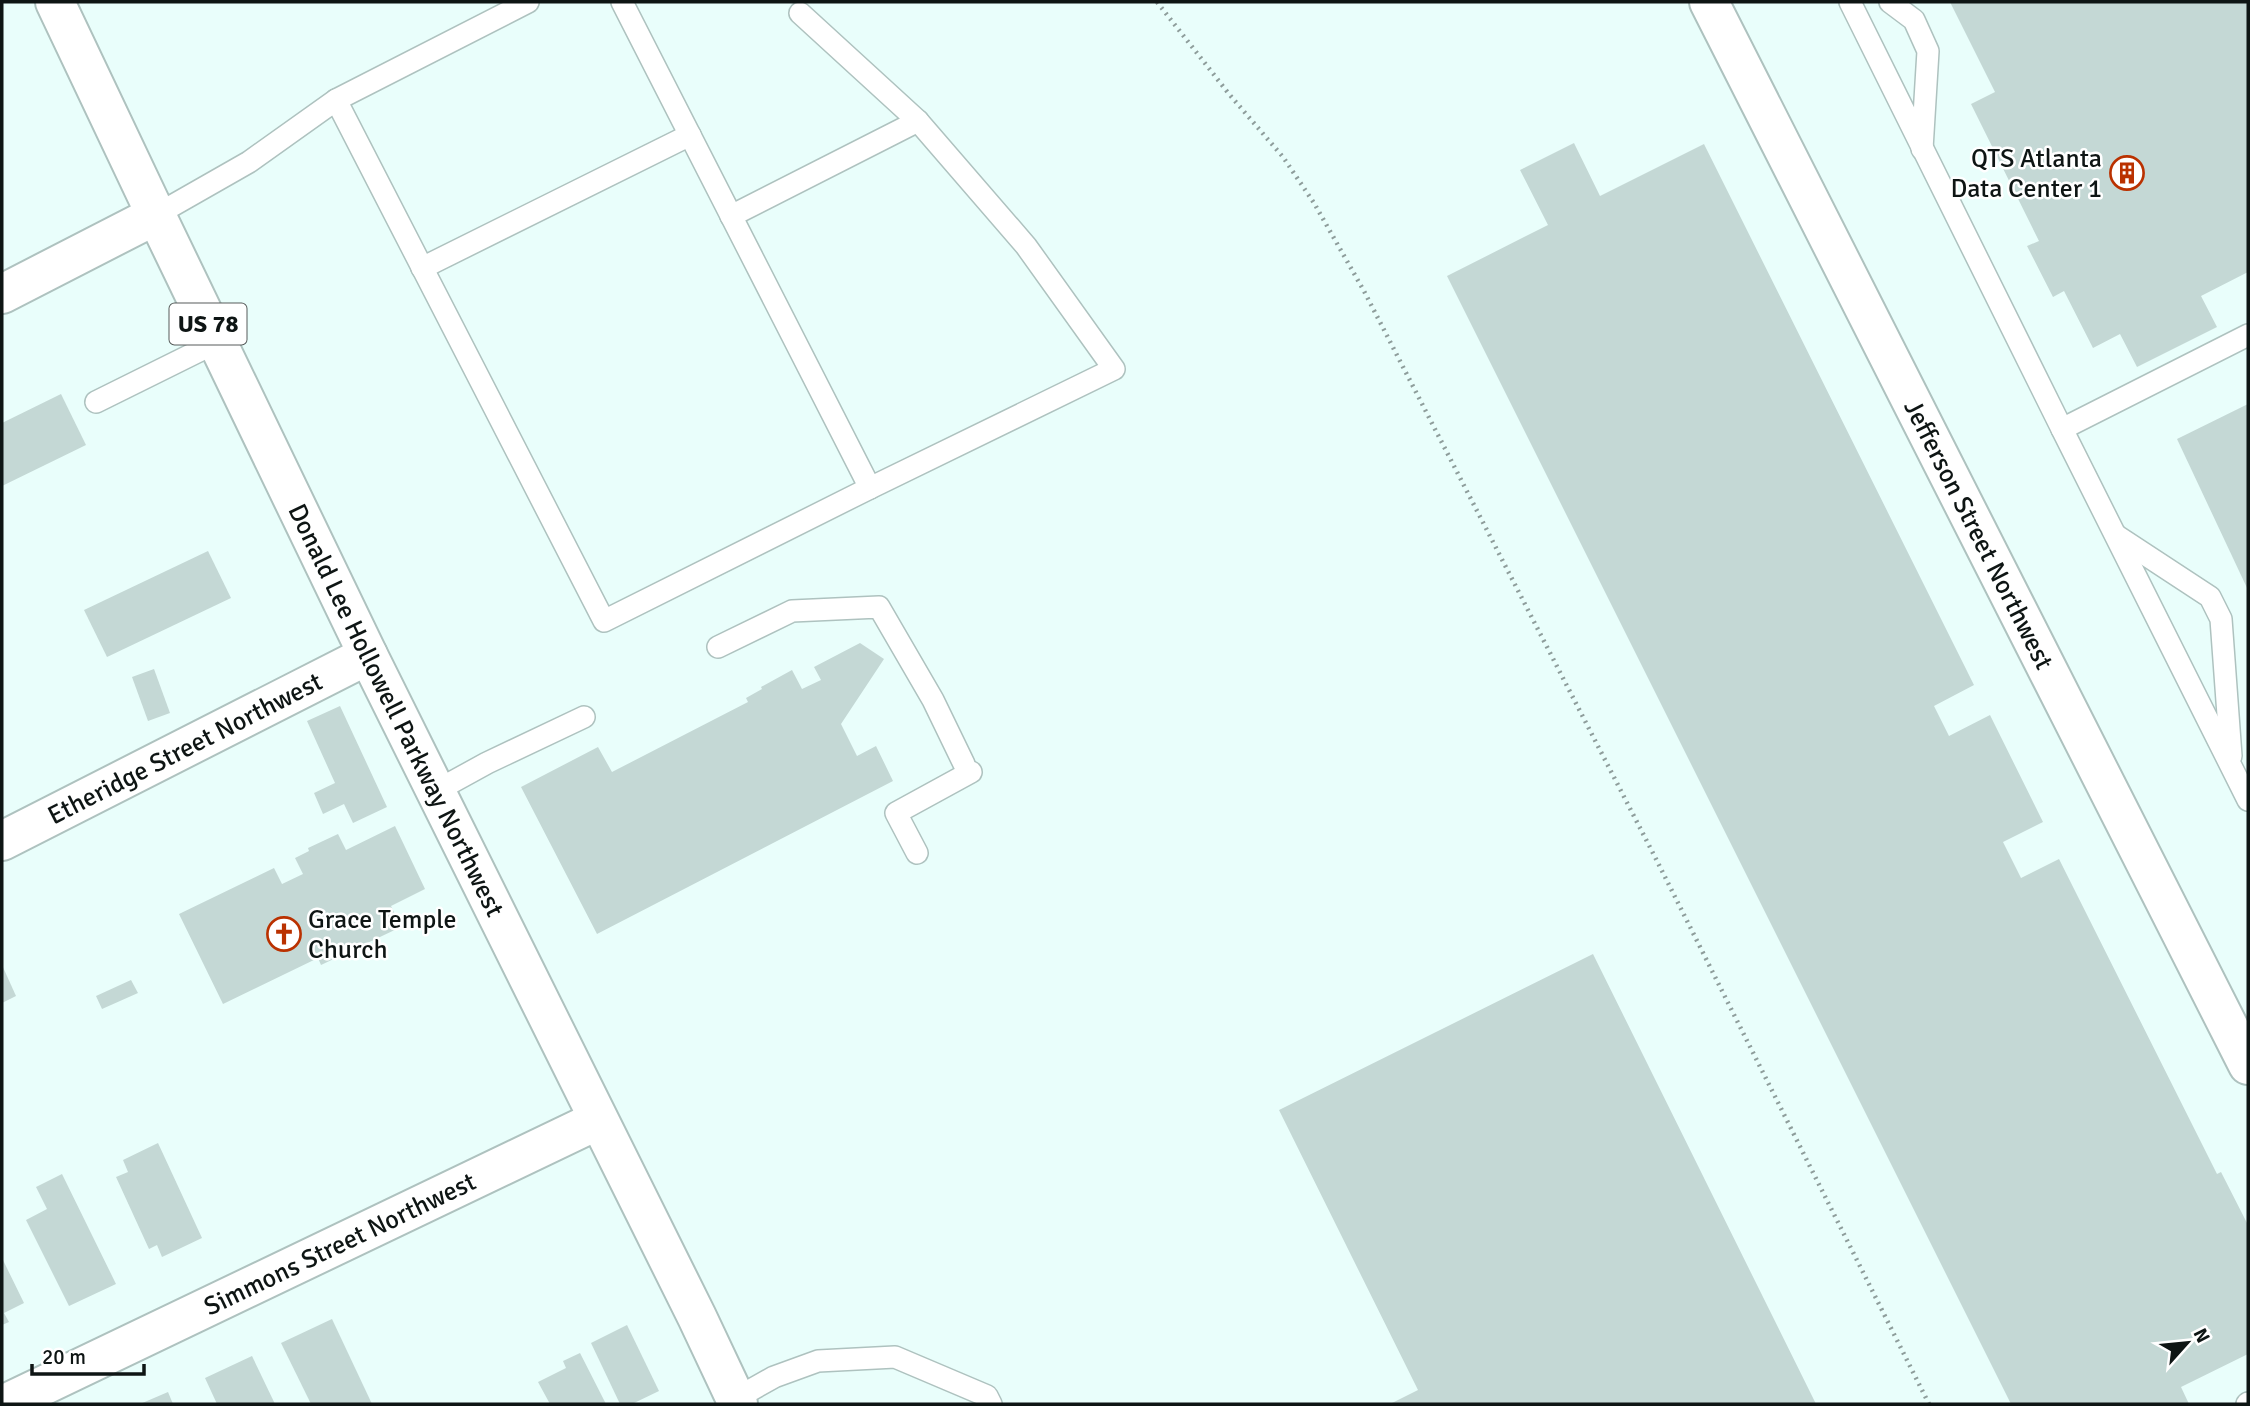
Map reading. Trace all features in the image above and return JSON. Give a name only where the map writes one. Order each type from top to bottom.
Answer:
[{"type":"street","name":"Jefferson Street Northwest","points":[[1709,2],[2245,1051]]},
{"type":"street","name":"Donald Lee Hollowell Parkway Northwest","points":[[55,6],[368,655],[697,1317],[736,1402]]},
{"type":"street","points":[[2,294],[156,215]]},
{"type":"street","name":"Etheridge Street Northwest","points":[[2,841],[368,655]]},
{"type":"street","name":"Simmons Street Northwest","points":[[5,1404],[598,1120]]},
{"type":"lane","points":[[156,215],[249,162],[336,100],[528,2]]},
{"type":"lane","points":[[622,2],[870,488]]},
{"type":"lane","points":[[1850,2],[2248,800]]},
{"type":"lane","points":[[1890,2],[1914,20],[1928,51],[1922,150]]},
{"type":"lane","points":[[336,100],[604,621],[1114,369],[1026,246],[918,121],[800,13]]},
{"type":"lane","points":[[731,216],[918,121]]},
{"type":"lane","points":[[422,268],[690,135]]},
{"type":"lane","points":[[2062,429],[2248,335]]},
{"type":"lane","points":[[96,402],[217,342]]},
{"type":"lane","points":[[2116,535],[2210,597],[2221,619],[2232,768]]},
{"type":"lane","points":[[718,646],[792,611],[880,607],[968,768],[896,813],[917,853]]},
{"type":"lane","points":[[436,791],[486,763],[584,717]]},
{"type":"lane","points":[[736,1402],[774,1377],[818,1361],[895,1357],[987,1396],[991,1404]]},
{"type":"path","points":[[1157,2],[1229,94],[1283,157],[1314,203],[1364,290],[1656,859],[1929,1404]]},
{"type":"building","name":"QTS Atlanta Data Center 1","points":[[1950,2],[2248,2],[2248,272],[2201,296],[2217,327],[2137,367],[2120,334],[2093,348],[2064,291],[2053,297],[2027,246],[2039,241],[1971,104],[1995,92]]},
{"type":"building","points":[[1574,143],[1600,196],[1704,144],[1974,685],[1934,706],[1949,736],[1990,715],[2043,822],[2003,842],[2021,878],[2059,859],[2217,1174],[2221,1172],[2248,1225],[2248,1354],[2181,1387],[2189,1404],[2011,1404],[1447,276],[1548,225],[1520,170]]},
{"type":"building","points":[[61,394],[86,445],[2,486],[2,423]]},
{"type":"building","points":[[2248,404],[2248,590],[2177,439]]},
{"type":"building","points":[[208,551],[231,598],[107,657],[84,610]]},
{"type":"building","points":[[860,643],[884,659],[841,724],[857,756],[876,746],[893,781],[597,934],[521,787],[598,747],[612,772],[748,702],[746,698],[762,689],[761,687],[792,670],[802,689],[821,680],[814,667]]},
{"type":"building","points":[[154,669],[170,713],[148,721],[132,677]]},
{"type":"building","points":[[340,706],[387,807],[353,823],[344,804],[323,814],[314,793],[335,783],[307,721]]},
{"type":"building","points":[[395,826],[425,889],[391,906],[401,927],[321,965],[318,958],[223,1004],[179,914],[274,868],[282,884],[303,874],[295,858],[309,851],[308,848],[338,834],[346,850]]},
{"type":"building","points":[[1593,954],[1816,1404],[1390,1404],[1418,1390],[1279,1110]]},
{"type":"building","points":[[2,965],[16,996],[2,1003]]},
{"type":"building","points":[[131,980],[138,993],[102,1009],[96,996]]},
{"type":"building","points":[[158,1143],[202,1238],[162,1257],[157,1245],[149,1249],[116,1177],[128,1172],[123,1160]]},
{"type":"building","points":[[62,1174],[116,1284],[69,1306],[26,1220],[47,1209],[36,1187]]},
{"type":"building","points":[[2,1258],[24,1303],[4,1313],[9,1322],[2,1325]]},
{"type":"building","points":[[332,1319],[372,1404],[311,1404],[281,1343]]},
{"type":"building","points":[[627,1325],[659,1391],[632,1404],[620,1404],[591,1343]]},
{"type":"building","points":[[580,1353],[606,1404],[550,1404],[538,1382],[566,1368],[563,1361]]},
{"type":"building","points":[[252,1356],[275,1404],[217,1404],[205,1378]]},
{"type":"building","points":[[168,1392],[173,1404],[140,1404]]},
{"type":"place","name":"QTS Atlanta Data Center 1","points":[[2127,173]]},
{"type":"place","name":"Grace Temple Church","points":[[284,934]]}]
